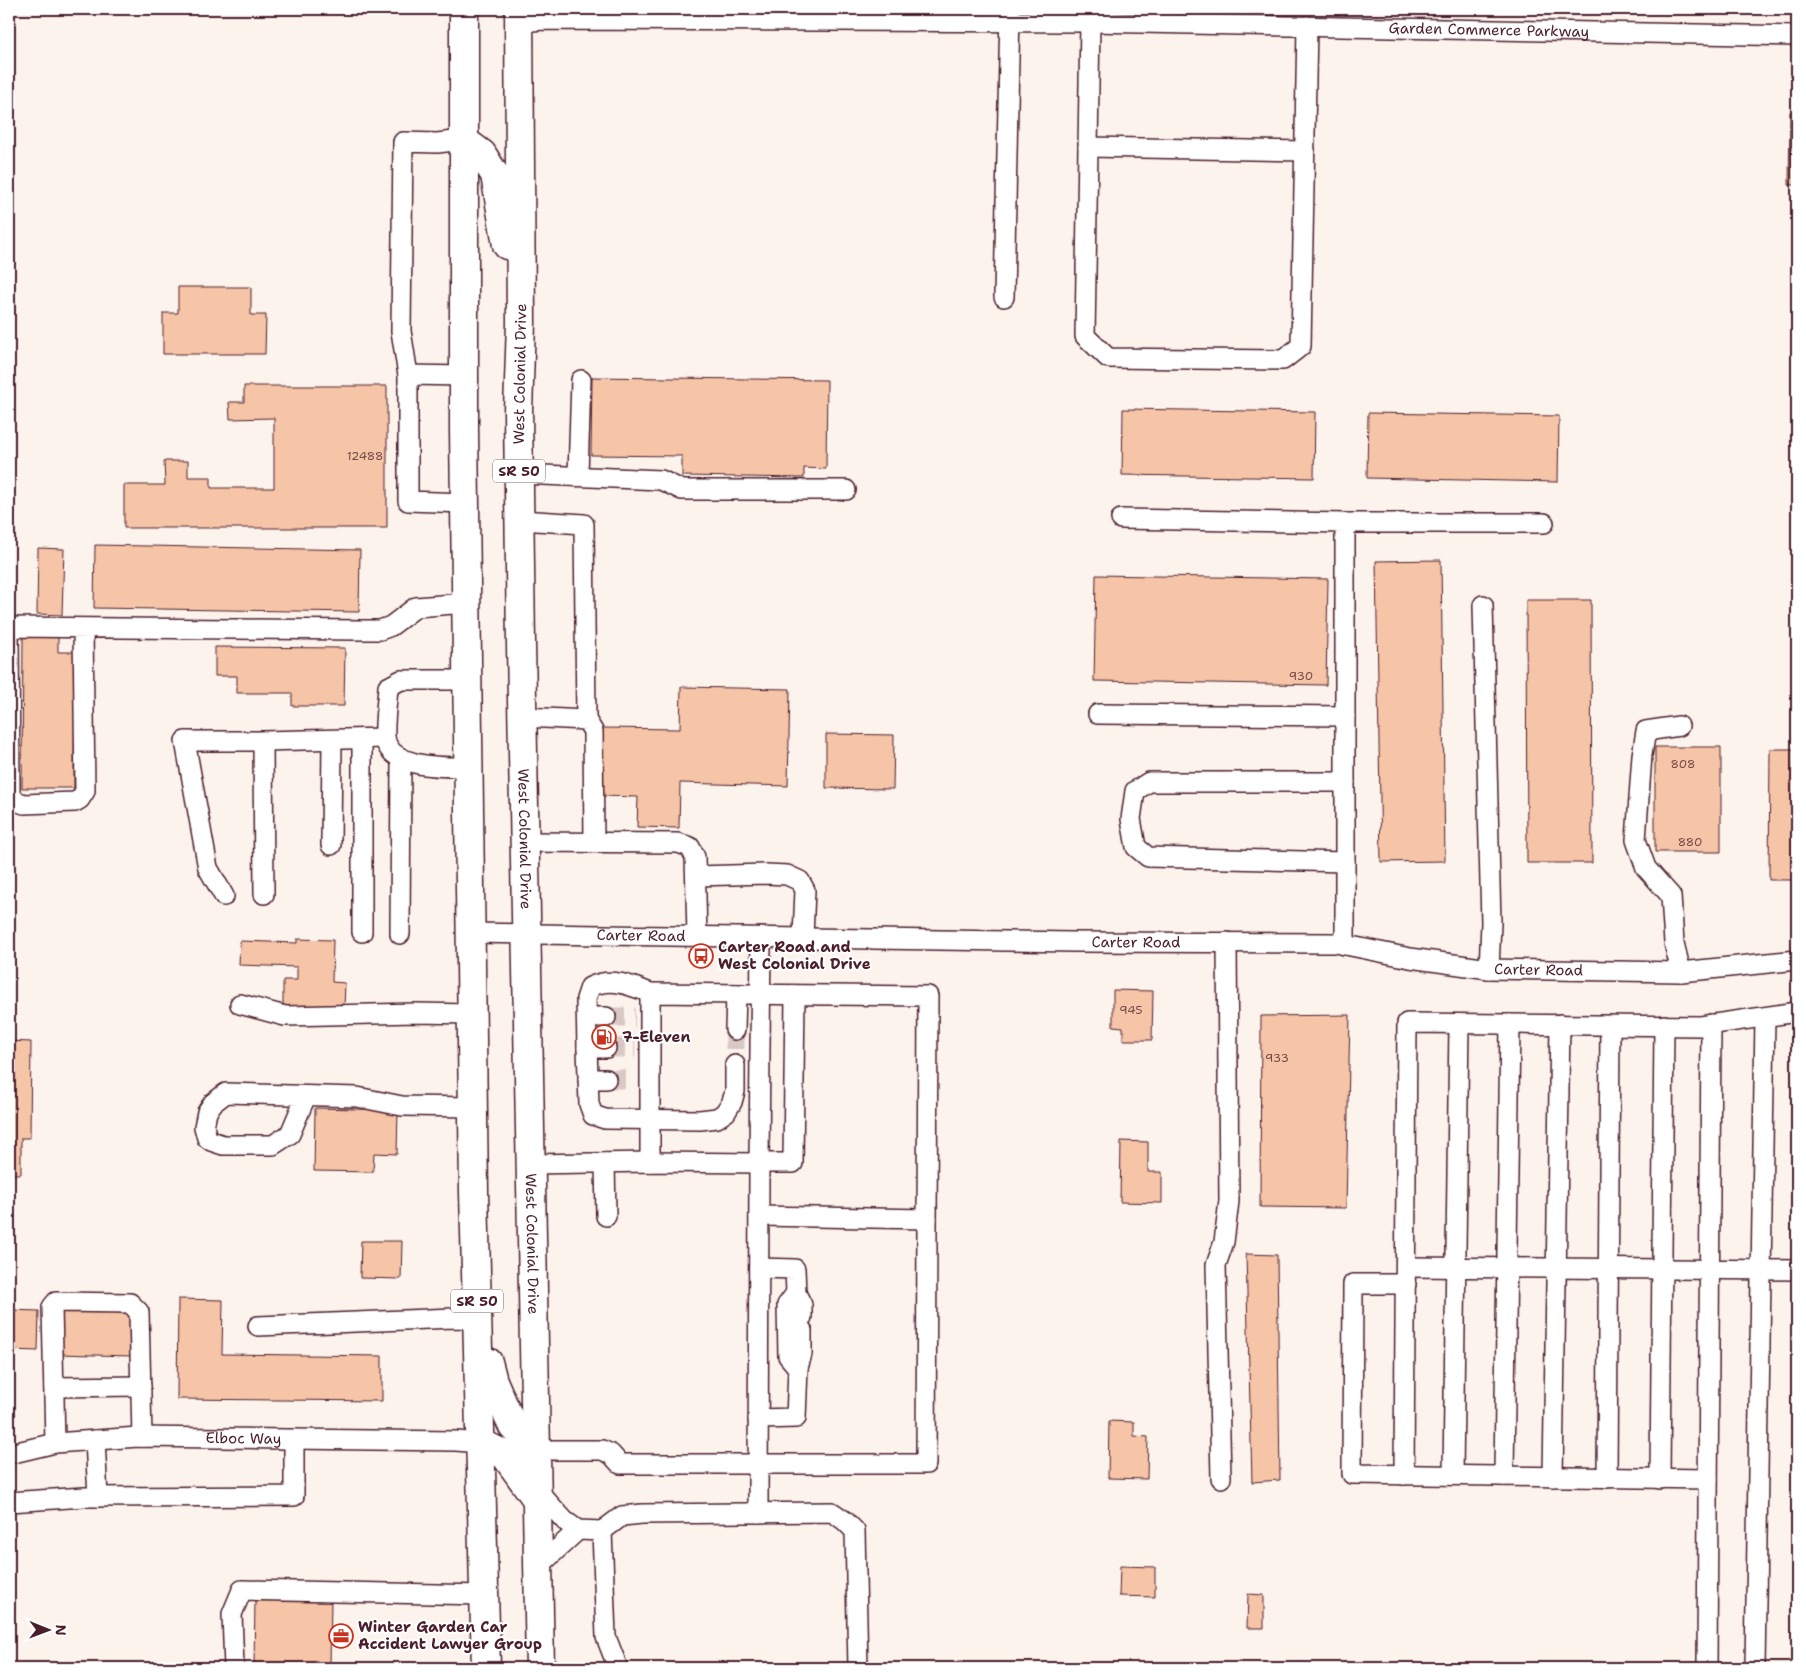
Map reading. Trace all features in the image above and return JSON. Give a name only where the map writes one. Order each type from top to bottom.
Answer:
[{"type":"highway","name":"SR 50","points":[[464,9],[464,376],[467,680],[473,1106],[486,1668]]},
{"type":"highway","name":"West Colonial Drive","points":[[512,13],[521,323],[518,410],[540,1668]]},
{"type":"highway","points":[[463,140],[482,154],[495,175],[521,323]]},
{"type":"highway","points":[[478,1319],[500,1402],[513,1427],[537,1450]]},
{"type":"highway","points":[[481,1443],[505,1455],[537,1496]]},
{"type":"street","name":"Garden Commerce Parkway","points":[[512,13],[544,20],[651,15],[1010,15],[1090,22],[1797,36]]},
{"type":"street","points":[[1004,297],[1010,15]]},
{"type":"street","points":[[1090,22],[1085,336],[1108,358],[1283,360],[1301,346],[1307,26]]},
{"type":"street","points":[[463,140],[437,143],[404,142],[401,331],[408,375],[408,501],[465,503]]},
{"type":"street","points":[[1088,147],[1305,151]]},
{"type":"street","points":[[408,375],[464,376]]},
{"type":"street","points":[[578,475],[581,380]]},
{"type":"street","points":[[519,474],[578,475],[660,480],[682,490],[846,490]]},
{"type":"street","points":[[1122,519],[1345,523],[1544,523]]},
{"type":"street","points":[[520,520],[584,524],[586,720],[593,731],[594,744],[594,842]]},
{"type":"street","points":[[1345,523],[1345,945]]},
{"type":"street","points":[[84,628],[85,791],[80,799],[75,802],[24,804],[16,802],[10,795],[9,627],[380,630],[391,626],[416,607],[466,603]]},
{"type":"street","points":[[1483,605],[1490,923],[1489,969]]},
{"type":"street","points":[[467,680],[401,680],[388,687],[385,738],[388,747],[401,758],[421,765],[442,768],[469,767]]},
{"type":"street","points":[[1098,714],[1345,716]]},
{"type":"street","points":[[523,717],[586,720]]},
{"type":"street","points":[[1678,726],[1646,730],[1642,755],[1636,840],[1646,868],[1671,896],[1674,942],[1681,972]]},
{"type":"street","points":[[224,896],[208,868],[184,741],[385,738]]},
{"type":"street","points":[[362,739],[362,932]]},
{"type":"street","points":[[331,845],[332,740]]},
{"type":"street","points":[[263,741],[264,894]]},
{"type":"street","points":[[400,934],[401,758]]},
{"type":"street","points":[[1345,782],[1320,784],[1149,782],[1135,791],[1131,819],[1136,847],[1148,856],[1345,862]]},
{"type":"street","points":[[525,842],[678,843],[690,847],[695,857],[698,936]]},
{"type":"street","points":[[696,876],[787,875],[800,881],[805,890],[803,937]]},
{"type":"street","name":"Carter Road","points":[[471,933],[1336,943],[1410,958],[1489,969],[1681,972],[1797,960]]},
{"type":"street","points":[[758,1513],[760,937]]},
{"type":"street","points":[[1221,1478],[1216,1265],[1224,1242],[1229,1201],[1227,942]]},
{"type":"street","points":[[537,1450],[602,1450],[611,1454],[620,1464],[926,1464],[928,996],[650,993],[628,984],[599,982],[590,987],[586,998],[587,1017],[596,1048],[597,1079],[589,1104],[593,1115],[605,1119],[700,1120],[717,1118],[726,1112],[732,1102],[735,1091],[735,1065]]},
{"type":"street","points":[[650,993],[643,1017],[642,1079],[650,1120],[650,1162]]},
{"type":"street","points":[[735,1030],[736,994]]},
{"type":"street","points":[[532,1164],[650,1162],[792,1163],[795,995]]},
{"type":"street","points":[[240,1004],[285,1016],[416,1013],[472,1014]]},
{"type":"street","points":[[1404,1475],[1407,1023],[1664,1026],[1711,1024],[1797,1012]]},
{"type":"street","points":[[587,1017],[606,1017]]},
{"type":"street","points":[[1755,1668],[1765,1017]]},
{"type":"street","points":[[1453,1475],[1459,1024]]},
{"type":"street","points":[[1504,1476],[1510,1024]]},
{"type":"street","points":[[1553,1477],[1560,1024]]},
{"type":"street","points":[[1706,1668],[1711,1024]]},
{"type":"street","points":[[1607,1478],[1610,1025]]},
{"type":"street","points":[[1660,1479],[1664,1026]]},
{"type":"street","points":[[306,1096],[290,1134],[273,1145],[223,1144],[207,1138],[204,1127],[207,1112],[213,1102],[226,1093],[357,1097],[402,1106],[473,1106]]},
{"type":"street","points":[[605,1163],[606,1216]]},
{"type":"street","points":[[759,1216],[927,1219]]},
{"type":"street","points":[[1708,1480],[1352,1474],[1353,1284],[1456,1267],[1797,1270]]},
{"type":"street","points":[[758,1419],[796,1418],[798,1368],[802,1354],[802,1305],[796,1293],[795,1269],[759,1268]]},
{"type":"street","points":[[796,1293],[787,1304],[788,1356],[798,1368]]},
{"type":"street","points":[[55,1443],[52,1307],[56,1302],[130,1303],[139,1312],[142,1437]]},
{"type":"street","points":[[258,1326],[453,1318],[478,1319]]},
{"type":"street","points":[[54,1387],[141,1386]]},
{"type":"street","name":"Elboc Way","points":[[9,1454],[55,1443],[142,1437],[456,1441],[481,1443]]},
{"type":"street","points":[[9,1502],[98,1497],[294,1496],[294,1439]]},
{"type":"street","points":[[95,1440],[98,1497]]},
{"type":"street","points":[[537,1496],[578,1530],[602,1531],[622,1516],[642,1514],[832,1512],[855,1531],[858,1666]]},
{"type":"street","points":[[538,1566],[578,1530]]},
{"type":"street","points":[[602,1531],[606,1637],[618,1668]]},
{"type":"street","points":[[234,1668],[232,1614],[242,1590],[484,1595]]},
{"type":"building","points":[[1790,112],[1797,112],[1797,185],[1789,185]]},
{"type":"building","points":[[178,287],[251,287],[251,315],[266,315],[265,354],[163,354],[163,313],[178,313]]},
{"type":"building","points":[[592,377],[827,380],[826,469],[804,468],[804,478],[682,476],[682,456],[591,455]]},
{"type":"building","points":[[244,386],[387,386],[387,528],[124,528],[124,485],[165,485],[164,461],[188,461],[188,477],[211,477],[211,488],[274,488],[274,418],[230,419],[229,402],[244,402]]},
{"type":"building","points":[[1123,409],[1315,412],[1314,478],[1122,475]]},
{"type":"building","points":[[1368,413],[1559,416],[1558,482],[1367,478]]},
{"type":"building","points":[[95,545],[360,550],[359,612],[94,608]]},
{"type":"building","points":[[38,548],[64,549],[62,615],[37,614]]},
{"type":"building","points":[[1441,560],[1445,861],[1381,862],[1376,561]]},
{"type":"building","points":[[1096,575],[1328,579],[1326,685],[1094,681]]},
{"type":"building","points":[[1526,600],[1591,600],[1592,863],[1527,863]]},
{"type":"building","points":[[23,636],[58,637],[58,652],[75,652],[74,788],[22,788]]},
{"type":"building","points":[[215,647],[345,648],[344,706],[292,706],[292,693],[237,693],[237,676],[215,676]]},
{"type":"building","points":[[681,687],[790,689],[788,786],[680,783],[679,828],[637,827],[638,797],[600,796],[601,728],[680,729]]},
{"type":"building","points":[[826,734],[894,735],[893,789],[826,788]]},
{"type":"building","points":[[1655,747],[1721,747],[1721,852],[1655,852]]},
{"type":"building","points":[[1770,749],[1797,749],[1797,880],[1769,880]]},
{"type":"building","points":[[297,939],[333,940],[332,982],[345,983],[344,1008],[283,1006],[283,980],[297,980],[297,967],[239,965],[240,941],[297,943]]},
{"type":"building","points":[[1113,990],[1153,991],[1152,1040],[1123,1040],[1123,1027],[1113,1026]]},
{"type":"building","points":[[1350,1015],[1346,1208],[1260,1207],[1261,1016]]},
{"type":"building","points":[[9,1041],[31,1042],[30,1138],[21,1138],[21,1174],[9,1174]]},
{"type":"building","points":[[315,1108],[398,1110],[397,1154],[374,1153],[373,1172],[314,1171]]},
{"type":"building","points":[[1121,1141],[1148,1142],[1148,1172],[1162,1172],[1162,1203],[1120,1202]]},
{"type":"building","points":[[361,1241],[402,1241],[401,1279],[360,1278]]},
{"type":"building","points":[[1246,1254],[1277,1255],[1280,1480],[1252,1482]]},
{"type":"building","points":[[178,1299],[223,1300],[222,1354],[382,1356],[382,1401],[177,1399]]},
{"type":"building","points":[[59,1308],[132,1309],[132,1356],[58,1354]]},
{"type":"building","points":[[9,1310],[39,1311],[38,1351],[9,1350]]},
{"type":"building","points":[[1109,1421],[1134,1422],[1134,1436],[1148,1437],[1147,1479],[1108,1478]]},
{"type":"building","points":[[1120,1566],[1155,1567],[1155,1597],[1119,1596]]},
{"type":"building","points":[[1248,1594],[1264,1595],[1264,1628],[1247,1628]]},
{"type":"building","points":[[255,1599],[331,1600],[330,1668],[254,1668]]},
{"type":"tunnel","points":[[606,1017],[635,1017]]},
{"type":"tunnel","points":[[735,1030],[735,1065]]},
{"type":"tunnel","points":[[606,1048],[635,1048]]},
{"type":"tunnel","points":[[606,1079],[634,1079]]},
{"type":"place","name":"Carter Road and West Colonial Drive","points":[[701,956]]},
{"type":"place","name":"7-Eleven","points":[[604,1037]]},
{"type":"place","name":"Winter Garden Car Accident Lawyer Group","points":[[341,1636]]}]
